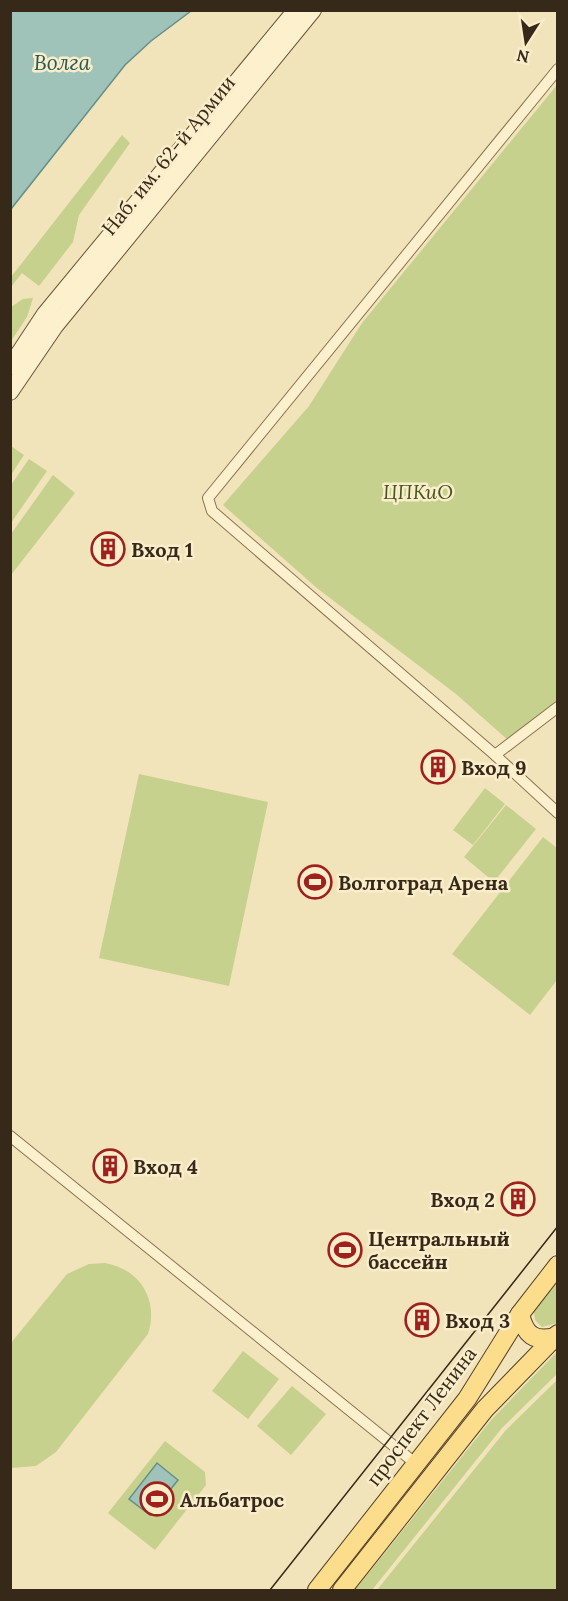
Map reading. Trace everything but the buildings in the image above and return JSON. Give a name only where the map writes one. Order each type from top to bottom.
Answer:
[{"type":"main road","name":"Наб. им. 62-й Армии","points":[[50,320],[296,10]]},
{"type":"main road","name":"Наб. им. 62-й Армии","points":[[50,320],[313,10]]},
{"type":"main road","points":[[10,367],[50,320]]},
{"type":"main road","points":[[10,392],[50,320]]},
{"type":"main road","name":"проспект Ленина","points":[[317,1590],[467,1399],[520,1314],[558,1265]]},
{"type":"main road","points":[[520,1314],[525,1330],[530,1335],[537,1339],[556,1336]]},
{"type":"main road","points":[[342,1590],[485,1409],[556,1336]]},
{"type":"street","points":[[558,69],[208,498],[212,511],[495,755],[558,813]]},
{"type":"street","points":[[495,755],[558,707]]},
{"type":"street","points":[[10,1136],[415,1463]]},
{"type":"green space","name":"ЦПКиО","points":[[557,85],[557,702],[509,741],[456,694],[318,589],[223,505],[309,406],[362,323]]},
{"type":"green space","points":[[122,135],[130,143],[79,215],[73,242],[39,286],[22,273],[11,287],[11,277]]},
{"type":"green space","points":[[33,298],[27,317],[11,341],[11,307],[23,299]]},
{"type":"green space","points":[[11,446],[24,455],[11,475]]},
{"type":"green space","points":[[29,459],[47,471],[11,523],[11,485]]},
{"type":"green space","points":[[53,475],[75,493],[11,575],[11,534]]},
{"type":"green space","points":[[139,774],[268,802],[229,986],[99,958]]},
{"type":"green space","points":[[485,788],[505,804],[473,845],[453,830]]},
{"type":"green space","points":[[506,805],[536,829],[494,882],[464,857]]},
{"type":"green space","points":[[543,837],[557,848],[557,980],[530,1015],[452,954]]},
{"type":"green space","points":[[105,1263],[128,1272],[144,1288],[151,1309],[148,1334],[56,1452],[36,1466],[11,1468],[11,1343],[67,1274],[89,1264]]},
{"type":"green space","points":[[557,1283],[557,1323],[542,1327],[535,1320],[534,1312]]},
{"type":"green space","points":[[243,1351],[279,1379],[248,1419],[212,1391]]},
{"type":"green space","points":[[557,1352],[556,1375],[502,1428],[372,1590],[355,1590],[492,1419]]},
{"type":"green space","points":[[557,1380],[557,1590],[377,1590],[506,1430]]},
{"type":"green space","points":[[292,1386],[326,1414],[291,1455],[257,1426]]},
{"type":"green space","name":"Альбатрос","points":[[165,1441],[205,1472],[206,1485],[155,1550],[108,1513]]},
{"type":"water","name":"Волга","points":[[11,10],[191,11],[151,41],[125,65],[11,209]]},
{"type":"water","name":"Альбатрос","points":[[157,1463],[178,1480],[150,1515],[129,1499]]},
{"type":"tram line","points":[[270,1590],[558,1226]]},
{"type":"place","name":"Вход 1","points":[[108,549]]},
{"type":"place","name":"Вход 9","points":[[438,767]]},
{"type":"place","name":"Волгоград Арена","points":[[315,882]]},
{"type":"place","name":"Вход 4","points":[[110,1166]]},
{"type":"place","name":"Вход 2","points":[[518,1199]]},
{"type":"place","name":"Центральный бассейн","points":[[345,1250]]},
{"type":"place","name":"Вход 3","points":[[422,1320]]},
{"type":"place","name":"Альбатрос","points":[[157,1499]]}]
